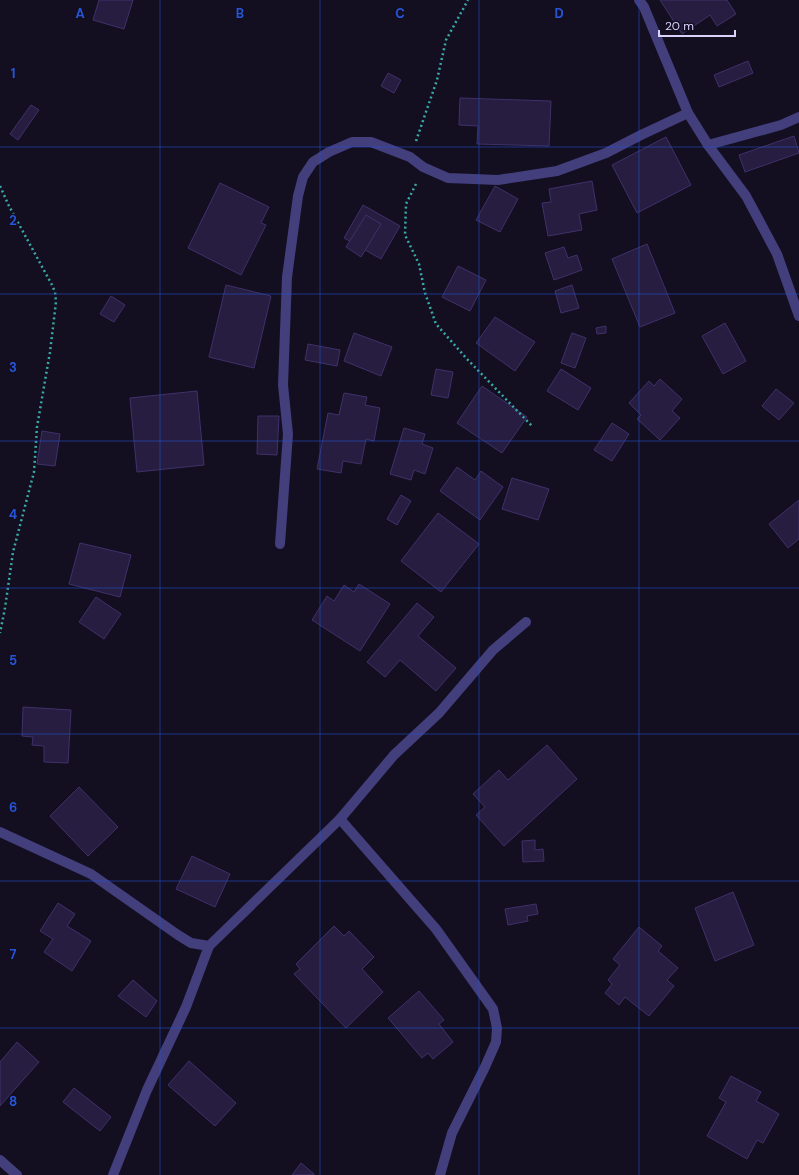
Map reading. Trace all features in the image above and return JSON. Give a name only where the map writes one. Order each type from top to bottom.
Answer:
[{"type":"street","points":[[639,0],[644,7],[688,113],[708,145],[746,196],[777,254],[799,316]]},
{"type":"street","points":[[280,544],[288,434],[283,385],[287,277],[298,196],[304,177],[312,162],[329,152],[352,142],[371,142],[410,157],[423,168],[448,178],[498,180],[557,171],[606,153],[640,135],[688,113]]},
{"type":"street","points":[[708,145],[781,125],[799,117]]},
{"type":"street","points":[[113,1175],[147,1090],[186,1007],[209,946],[340,818],[394,755],[439,713],[493,650],[526,622]]},
{"type":"street","points":[[340,818],[436,929],[493,1009],[497,1028],[496,1042],[452,1133],[440,1175]]},
{"type":"street","points":[[0,832],[91,874],[178,936],[191,943],[209,946]]},
{"type":"street","points":[[0,1160],[17,1175]]},
{"type":"path","points":[[410,157],[437,80],[446,40],[468,0]]},
{"type":"path","points":[[423,168],[406,204],[405,235],[419,264],[425,293],[436,324],[467,359],[532,426]]},
{"type":"path","points":[[0,186],[9,206],[52,285],[55,292],[56,302],[50,352],[37,426],[34,472],[13,552],[0,633]]},
{"type":"building","points":[[99,0],[133,0],[124,29],[93,20]]},
{"type":"building","points":[[660,0],[727,0],[736,14],[717,26],[710,15],[682,34]]},
{"type":"building","points":[[748,61],[753,73],[719,87],[714,75]]},
{"type":"building","points":[[388,73],[401,80],[394,93],[381,86]]},
{"type":"building","points":[[460,98],[551,101],[549,146],[477,144],[478,126],[459,125]]},
{"type":"building","points":[[31,105],[39,110],[18,140],[10,134]]},
{"type":"building","points":[[794,136],[799,153],[745,172],[739,155]]},
{"type":"building","points":[[666,137],[691,185],[637,213],[612,165]]},
{"type":"building","points":[[592,181],[597,210],[579,214],[582,230],[548,236],[542,203],[551,202],[549,189]]},
{"type":"building","points":[[220,183],[269,207],[261,223],[266,225],[241,275],[188,248]]},
{"type":"building","points":[[495,186],[518,199],[500,232],[476,220]]},
{"type":"building","points":[[363,205],[400,226],[381,259],[344,238]]},
{"type":"building","points":[[366,215],[381,224],[361,257],[346,247]]},
{"type":"building","points":[[647,244],[675,313],[640,327],[612,259]]},
{"type":"building","points":[[564,247],[568,258],[577,255],[582,270],[554,280],[545,253]]},
{"type":"building","points":[[458,266],[486,280],[470,311],[442,297]]},
{"type":"building","points":[[226,285],[271,296],[254,368],[209,357]]},
{"type":"building","points":[[572,285],[579,308],[561,313],[555,291]]},
{"type":"building","points":[[111,296],[125,305],[114,322],[100,314]]},
{"type":"building","points":[[495,317],[535,342],[515,371],[476,343]]},
{"type":"building","points":[[725,323],[746,361],[723,374],[702,336]]},
{"type":"building","points":[[606,326],[606,333],[597,334],[596,328]]},
{"type":"building","points":[[354,333],[392,347],[381,376],[344,361]]},
{"type":"building","points":[[572,333],[586,338],[575,368],[561,363]]},
{"type":"building","points":[[308,344],[340,350],[337,366],[305,360]]},
{"type":"building","points":[[436,369],[453,372],[448,398],[431,395]]},
{"type":"building","points":[[561,369],[591,388],[578,410],[547,391]]},
{"type":"building","points":[[660,379],[682,399],[672,411],[680,418],[660,440],[637,419],[641,415],[629,403],[649,381],[654,386]]},
{"type":"building","points":[[482,386],[527,417],[502,453],[457,423]]},
{"type":"building","points":[[776,389],[794,403],[779,420],[762,406]]},
{"type":"building","points":[[197,391],[204,465],[137,472],[130,398]]},
{"type":"building","points":[[344,393],[367,397],[365,405],[380,408],[374,441],[366,439],[361,464],[343,461],[341,473],[317,469],[328,413],[339,415]]},
{"type":"building","points":[[258,416],[279,416],[277,455],[257,454]]},
{"type":"building","points":[[612,423],[629,434],[612,461],[594,450]]},
{"type":"building","points":[[404,428],[425,434],[422,444],[433,448],[425,474],[414,470],[411,480],[390,474]]},
{"type":"building","points":[[42,431],[60,434],[55,466],[37,464]]},
{"type":"building","points":[[457,467],[475,480],[481,471],[503,487],[480,520],[440,491]]},
{"type":"building","points":[[512,478],[549,489],[538,520],[502,509]]},
{"type":"building","points":[[401,495],[411,501],[397,525],[387,519]]},
{"type":"building","points":[[799,500],[799,539],[788,548],[769,524]]},
{"type":"building","points":[[438,513],[479,544],[441,592],[401,561]]},
{"type":"building","points":[[80,543],[131,555],[120,597],[69,584]]},
{"type":"building","points":[[359,584],[390,604],[360,651],[312,620],[327,596],[334,601],[344,585],[354,592]]},
{"type":"building","points":[[96,597],[121,614],[104,639],[79,622]]},
{"type":"building","points":[[417,603],[434,617],[418,636],[456,668],[436,691],[400,660],[385,677],[367,662]]},
{"type":"building","points":[[23,707],[71,710],[68,763],[44,762],[44,746],[32,745],[33,737],[22,736]]},
{"type":"building","points":[[547,745],[577,779],[504,846],[476,815],[485,807],[473,794],[499,770],[508,780]]},
{"type":"building","points":[[79,787],[118,827],[88,856],[50,816]]},
{"type":"building","points":[[535,840],[535,850],[543,849],[544,861],[523,862],[522,841]]},
{"type":"building","points":[[192,856],[230,874],[215,907],[176,889]]},
{"type":"building","points":[[733,892],[754,945],[715,961],[695,908]]},
{"type":"building","points":[[58,903],[75,914],[67,926],[91,941],[72,971],[44,952],[53,939],[40,931]]},
{"type":"building","points":[[536,904],[538,914],[527,916],[528,921],[508,925],[505,909]]},
{"type":"building","points":[[334,926],[344,936],[349,931],[374,957],[362,969],[383,992],[346,1028],[294,974],[300,969],[296,964]]},
{"type":"building","points":[[639,927],[662,946],[658,951],[678,968],[667,980],[674,986],[649,1016],[625,997],[619,1005],[605,993],[612,984],[608,980],[620,965],[613,959]]},
{"type":"building","points":[[133,980],[157,1001],[146,1017],[118,996]]},
{"type":"building","points":[[419,991],[444,1020],[439,1024],[453,1042],[433,1059],[428,1053],[422,1058],[388,1018]]},
{"type":"building","points":[[17,1042],[39,1062],[0,1106],[0,1062]]},
{"type":"building","points":[[189,1061],[236,1103],[215,1126],[168,1085]]},
{"type":"building","points":[[731,1076],[761,1092],[756,1101],[779,1114],[763,1143],[757,1140],[747,1159],[707,1136],[726,1102],[719,1098]]},
{"type":"building","points":[[74,1088],[111,1117],[100,1131],[63,1102]]},
{"type":"building","points":[[301,1163],[314,1174],[314,1175],[292,1175]]}]
